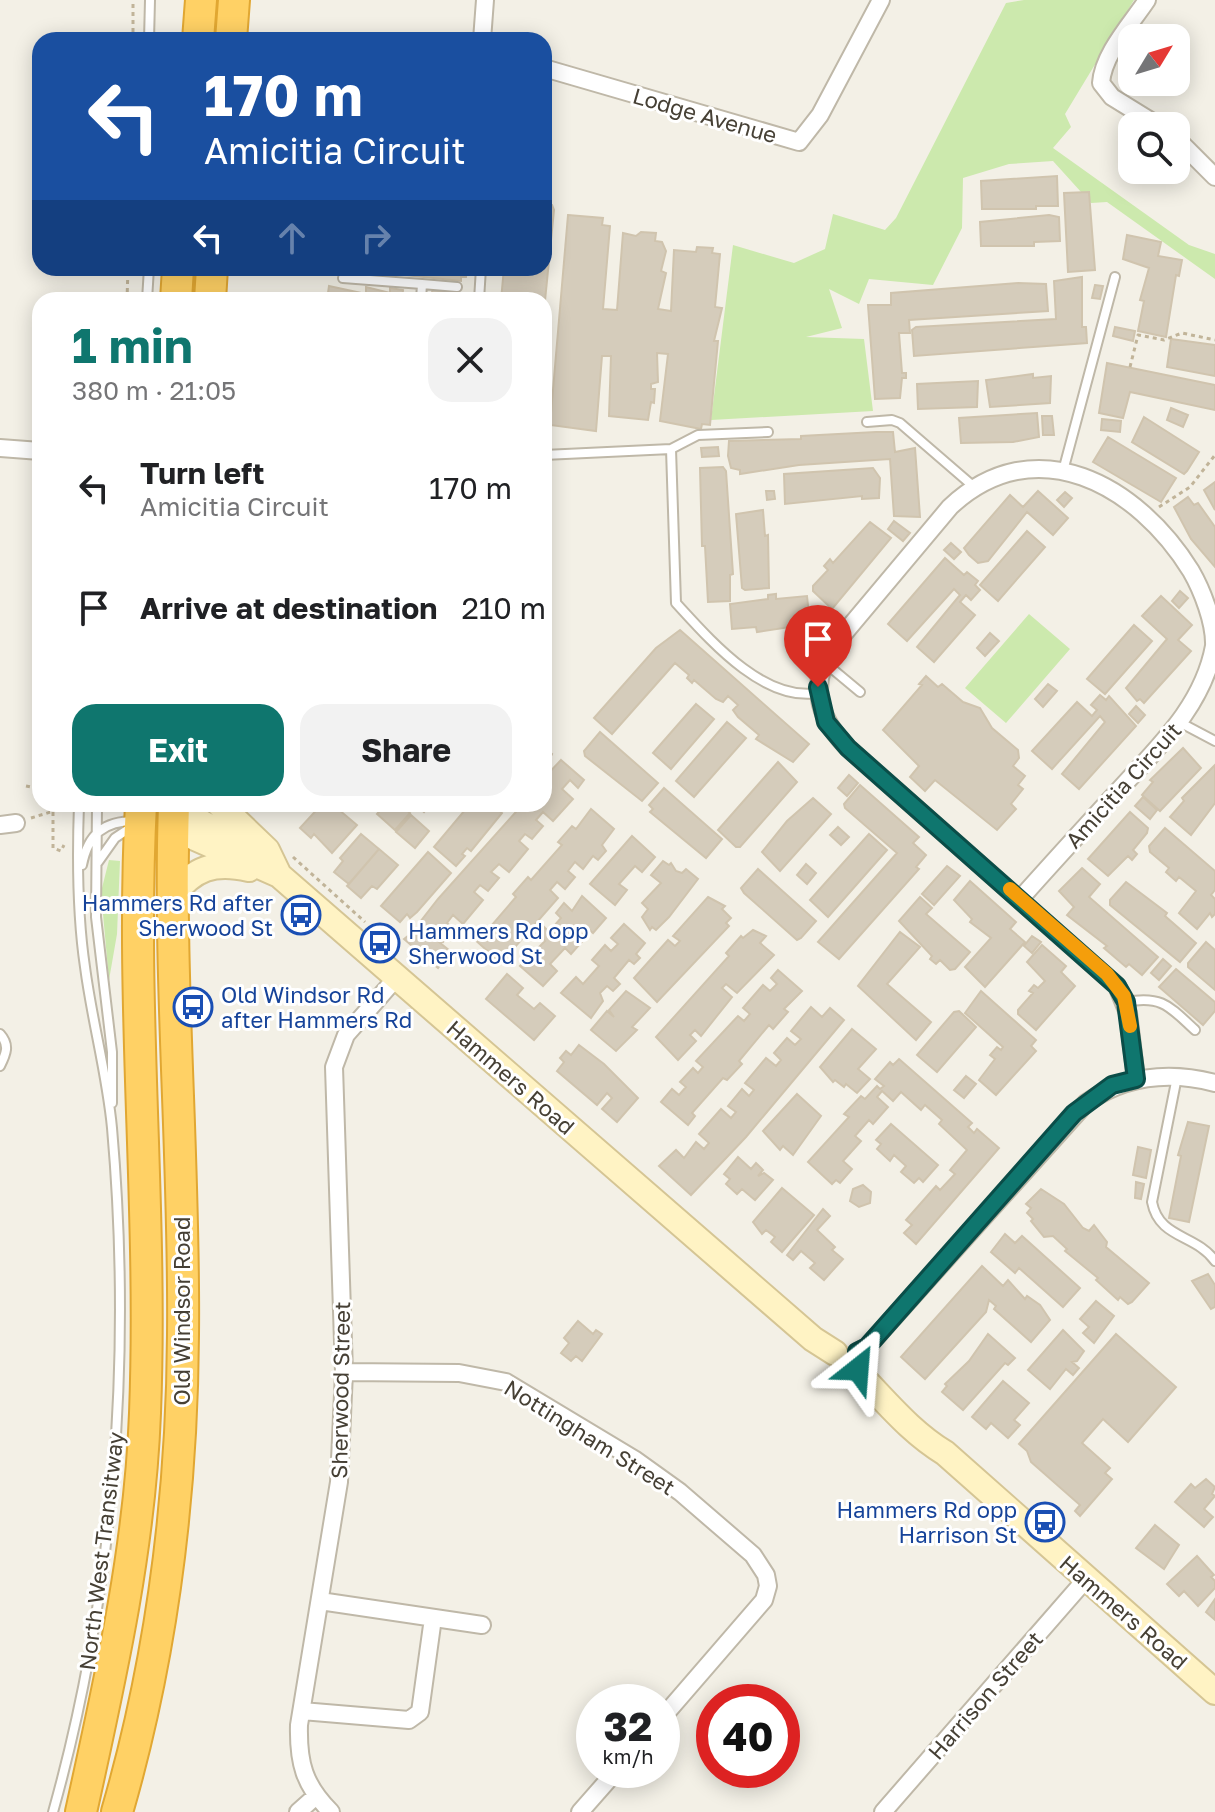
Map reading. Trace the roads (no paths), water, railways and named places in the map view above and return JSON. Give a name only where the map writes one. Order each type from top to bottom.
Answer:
[{"type":"highway","points":[[199,32],[201,0]]},
{"type":"highway","points":[[232,32],[234,0]]},
{"type":"highway","points":[[140,813],[174,813]]},
{"type":"highway","name":"Old Windsor Road","points":[[81,1812],[122,1627],[140,1494],[145,1417],[148,1335],[140,1136],[140,813]]},
{"type":"highway","name":"Old Windsor Road","points":[[117,1812],[155,1660],[174,1514],[180,1424],[183,1334],[172,896],[174,813]]},
{"type":"street","points":[[483,32],[485,0]]},
{"type":"street","name":"Lodge Avenue","points":[[552,70],[799,142],[820,115],[881,0]]},
{"type":"street","points":[[1136,112],[1112,97],[1101,83],[1113,51],[1147,0]]},
{"type":"street","points":[[1190,152],[1215,177]]},
{"type":"street","points":[[0,448],[32,450]]},
{"type":"street","name":"Amicitia Circuit","points":[[818,693],[824,661],[950,507],[973,486],[1016,469],[1063,471],[1104,488],[1136,508],[1177,550],[1202,593],[1215,641],[1209,668],[1181,723],[1021,898]]},
{"type":"street","points":[[818,693],[826,722],[843,743],[1107,974],[1126,1002],[1136,1079]]},
{"type":"street","points":[[227,812],[267,850],[279,875]]},
{"type":"street","name":"Hammers Road","points":[[174,813],[195,838],[279,875],[813,1339],[849,1359],[907,1427],[945,1453],[1215,1692]]},
{"type":"street","points":[[172,896],[186,878],[213,865],[229,864],[279,875]]},
{"type":"street","name":"Sherwood Street","points":[[331,1812],[306,1781],[298,1754],[302,1711],[339,1482],[344,1372],[334,1067],[346,1035],[397,977]]},
{"type":"street","points":[[849,1359],[867,1347],[1074,1113],[1112,1085],[1136,1079],[1177,1076],[1215,1083]]},
{"type":"street","name":"Nottingham Street","points":[[344,1372],[459,1373],[506,1382],[657,1474],[753,1555],[766,1575],[764,1600],[680,1697]]},
{"type":"street","name":"Harrison Street","points":[[883,1812],[1086,1579]]},
{"type":"street","points":[[320,1601],[482,1625]]},
{"type":"street","points":[[302,1711],[409,1720],[420,1712],[433,1618]]},
{"type":"street","points":[[580,1812],[601,1788]]},
{"type":"street","points":[[298,1812],[316,1796]]},
{"type":"lane","points":[[149,32],[150,0]]},
{"type":"lane","points":[[1063,471],[1115,277]]},
{"type":"lane","points":[[343,278],[457,287]]},
{"type":"lane","points":[[422,284],[422,292]]},
{"type":"lane","points":[[867,422],[892,420],[900,423],[973,486]]},
{"type":"lane","points":[[552,455],[671,449],[698,435],[768,432]]},
{"type":"lane","points":[[671,449],[676,603],[737,661],[777,690],[818,693]]},
{"type":"lane","points":[[824,661],[860,692]]},
{"type":"lane","points":[[1181,723],[1215,741]]},
{"type":"lane","points":[[79,812],[79,884],[85,967],[112,1127]]},
{"type":"lane","points":[[97,812],[96,917],[112,1052],[112,1127]]},
{"type":"lane","points":[[79,884],[84,854],[96,832],[140,813]]},
{"type":"lane","points":[[96,868],[115,838],[140,813]]},
{"type":"lane","points":[[1126,1002],[1147,998],[1166,1004],[1195,1030]]},
{"type":"lane","points":[[0,1034],[6,1041],[7,1051],[0,1066]]},
{"type":"lane","points":[[1177,1076],[1152,1202],[1154,1213],[1171,1233],[1197,1244],[1215,1261]]},
{"type":"lane","name":"North West Transitway","points":[[53,1812],[86,1676],[101,1586],[115,1446],[118,1286],[112,1127]]},
{"type":"place","name":"Hammers Rd after Sherwood St","points":[[301,915]]},
{"type":"place","name":"Hammers Rd opp Sherwood St","points":[[380,943]]},
{"type":"place","name":"Old Windsor Rd after Hammers Rd","points":[[193,1007]]},
{"type":"place","name":"Hammers Rd opp Harrison St","points":[[1045,1522]]}]
